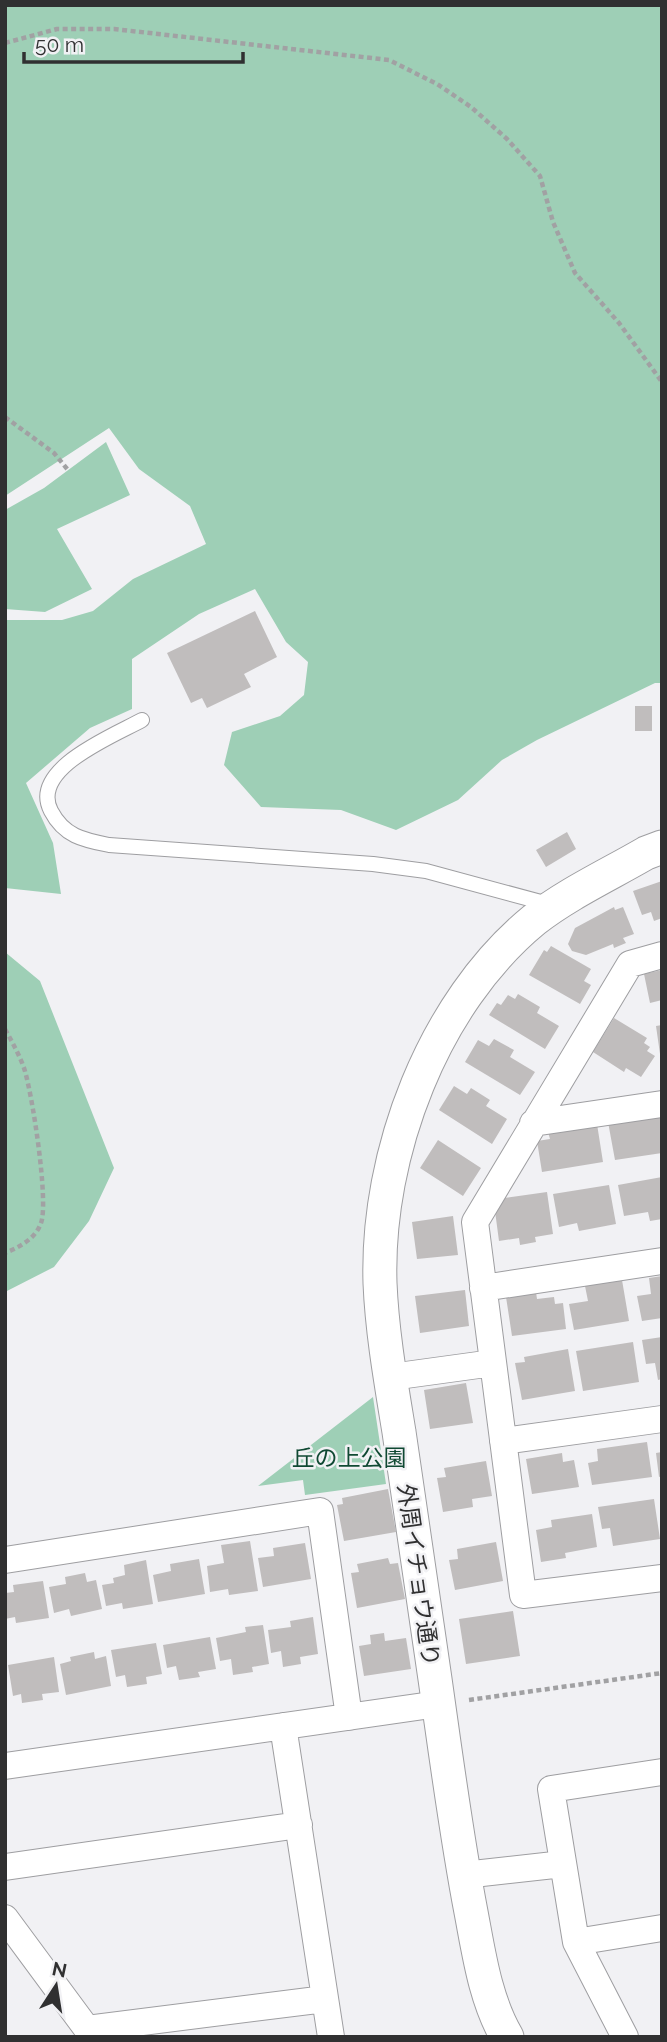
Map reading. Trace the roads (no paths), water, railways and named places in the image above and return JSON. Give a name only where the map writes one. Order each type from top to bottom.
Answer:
[{"type":"street","name":"外周イチョウ通り","points":[[507,2037],[496,2018],[482,1969],[464,1875],[391,1377],[380,1283],[381,1236],[395,1155],[409,1107],[433,1047],[458,1004],[505,949],[535,920],[646,853],[662,847]]},
{"type":"street","points":[[662,955],[630,964],[475,1222],[523,1595],[662,1578]]},
{"type":"street","points":[[533,1123],[662,1104]]},
{"type":"street","points":[[484,1288],[662,1261]]},
{"type":"street","points":[[391,1377],[493,1363]]},
{"type":"street","points":[[503,1441],[662,1419]]},
{"type":"street","points":[[5,1560],[320,1511],[349,1717]]},
{"type":"street","points":[[5,1766],[438,1704]]},
{"type":"street","points":[[283,1726],[331,2037]]},
{"type":"street","points":[[625,2037],[576,1942],[551,1789],[662,1772]]},
{"type":"street","points":[[5,1867],[299,1825]]},
{"type":"street","points":[[464,1875],[563,1864]]},
{"type":"street","points":[[5,1918],[88,2029],[325,1999]]},
{"type":"street","points":[[576,1942],[662,1927]]},
{"type":"lane","points":[[142,720],[68,761],[51,778],[48,805],[58,825],[80,839],[109,845],[373,864],[426,871],[557,906]]},
{"type":"park label","name":"丘の上公園","points":[[349,1457]]}]
